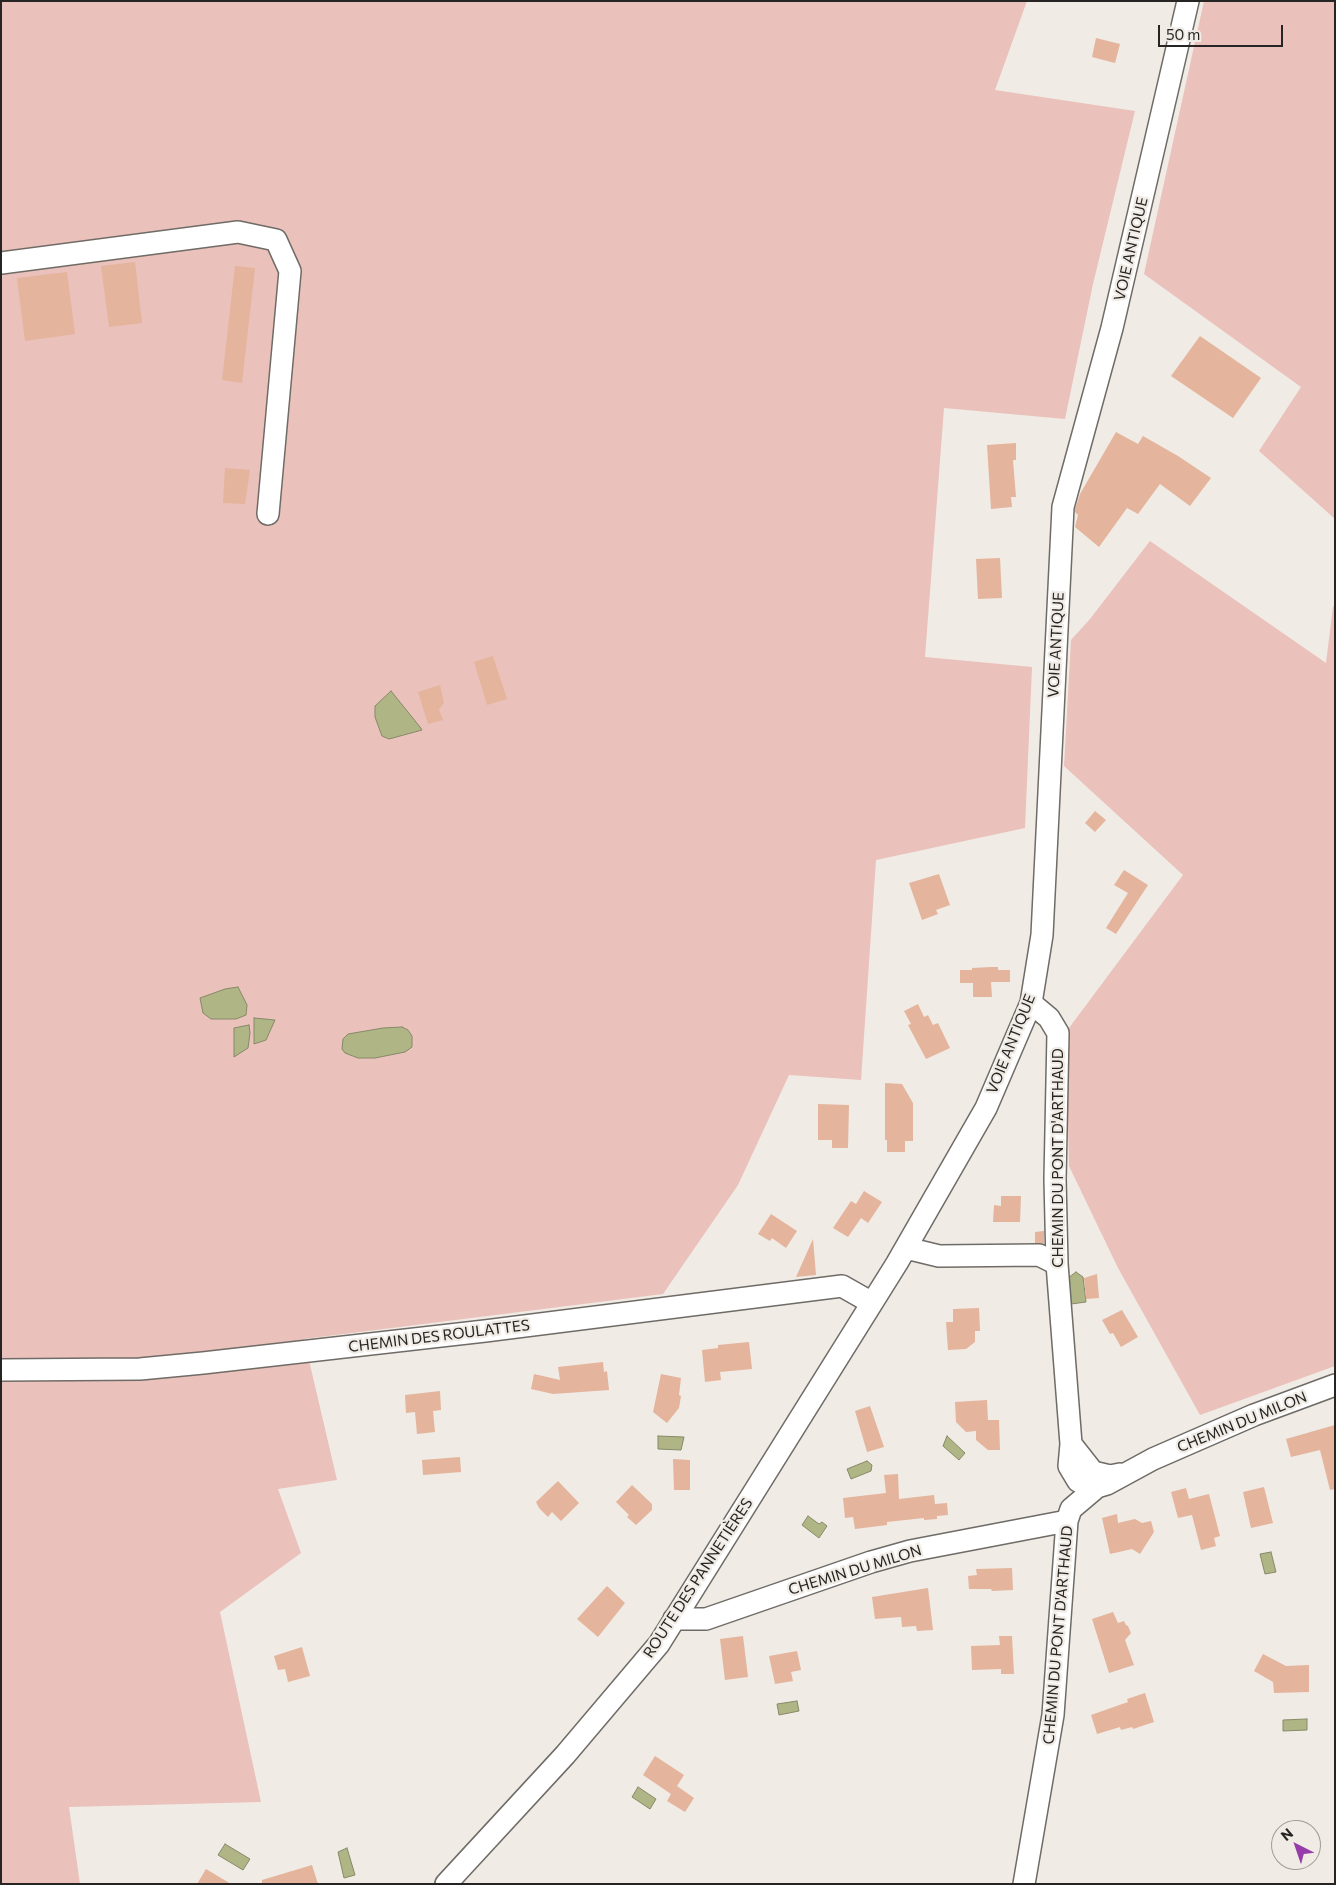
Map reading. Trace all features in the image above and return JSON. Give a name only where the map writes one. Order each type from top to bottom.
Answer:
[{"type":"street","name":"VOIE ANTIQUE","points":[[894,1268],[986,1108],[1031,1003],[1042,934],[1063,507],[1112,328],[1188,1]]},
{"type":"street","points":[[1,263],[238,232],[276,240],[290,271],[268,514]]},
{"type":"street","name":"CHEMIN DU PONT D'ARTHAUD","points":[[1031,1003],[1049,1018],[1058,1033],[1055,1179],[1056,1264],[1071,1444]]},
{"type":"street","points":[[906,1248],[939,1256],[1039,1255],[1056,1264]]},
{"type":"street","name":"ROUTE DES PANNETIÈRES","points":[[446,1884],[565,1755],[659,1644],[894,1268]]},
{"type":"street","name":"CHEMIN DES ROULATTES","points":[[1,1370],[140,1369],[203,1363],[485,1331],[842,1286],[872,1303]]},
{"type":"street","name":"CHEMIN DU MILON","points":[[1097,1487],[1254,1415],[1335,1385]]},
{"type":"street","points":[[1071,1444],[1069,1466],[1078,1481],[1090,1487],[1097,1487]]},
{"type":"street","points":[[1071,1444],[1093,1472],[1110,1476],[1130,1472]]},
{"type":"street","points":[[1069,1515],[1072,1471]]},
{"type":"street","name":"CHEMIN DU PONT D'ARTHAUD","points":[[1024,1884],[1053,1715],[1069,1515],[1097,1487]]},
{"type":"street","name":"CHEMIN DU MILON","points":[[674,1619],[706,1618],[871,1562],[910,1551],[1069,1515]]},
{"type":"shaded area","points":[[1,1],[1027,1],[995,90],[1135,111],[1093,284],[1065,419],[944,408],[925,657],[1032,667],[1025,828],[876,860],[861,1080],[789,1075],[738,1185],[663,1294],[304,1339],[337,1480],[278,1489],[301,1553],[220,1612],[261,1802],[69,1807],[80,1884],[1,1884]]},
{"type":"shaded area","points":[[1204,1],[1335,1],[1335,519],[1259,451],[1301,387],[1144,274]]},
{"type":"shaded area","points":[[1150,541],[1326,663],[1333,607],[1335,604],[1335,1366],[1200,1415],[1118,1268],[1069,1166],[1066,1032],[1183,875],[1064,766],[1071,640],[1090,619]]},
{"type":"shaded area","points":[[391,691],[422,730],[389,739],[382,736],[375,717],[375,706]]},
{"type":"shaded area","points":[[238,987],[247,1005],[246,1015],[236,1019],[211,1019],[203,1013],[200,998],[225,989]]},
{"type":"shaded area","points":[[254,1018],[275,1020],[266,1040],[254,1044]]},
{"type":"shaded area","points":[[249,1025],[248,1048],[234,1057],[234,1028]]},
{"type":"shaded area","points":[[402,1027],[408,1030],[412,1036],[412,1047],[405,1052],[375,1058],[358,1058],[345,1053],[342,1049],[343,1039],[348,1034]]},
{"type":"shaded area","points":[[1076,1272],[1083,1277],[1086,1302],[1071,1304],[1068,1278]]},
{"type":"shaded area","points":[[658,1436],[684,1437],[681,1450],[658,1449]]},
{"type":"shaded area","points":[[947,1436],[965,1453],[959,1460],[943,1446]]},
{"type":"shaded area","points":[[867,1461],[872,1465],[871,1471],[851,1479],[847,1469]]},
{"type":"shaded area","points":[[808,1516],[819,1524],[822,1522],[827,1526],[819,1538],[802,1525]]},
{"type":"shaded area","points":[[1271,1552],[1276,1572],[1265,1574],[1260,1554]]},
{"type":"shaded area","points":[[797,1701],[799,1711],[779,1715],[777,1704]]},
{"type":"shaded area","points":[[1307,1719],[1307,1730],[1283,1731],[1283,1720]]},
{"type":"shaded area","points":[[638,1787],[656,1799],[650,1809],[632,1797]]},
{"type":"shaded area","points":[[225,1844],[250,1859],[243,1870],[218,1855]]},
{"type":"shaded area","points":[[347,1848],[355,1875],[344,1878],[338,1852]]},
{"type":"building","points":[[1096,38],[1120,44],[1115,63],[1092,57]]},
{"type":"building","points":[[135,262],[142,323],[109,327],[101,266]]},
{"type":"building","points":[[235,266],[255,268],[242,383],[222,380]]},
{"type":"building","points":[[67,272],[75,334],[25,341],[17,278]]},
{"type":"building","points":[[1200,336],[1261,378],[1233,418],[1171,376]]},
{"type":"building","points":[[1116,432],[1138,444],[1143,436],[1211,478],[1190,506],[1160,484],[1138,514],[1127,508],[1099,547],[1075,527],[1078,515],[1075,509],[1080,494]]},
{"type":"building","points":[[1016,443],[1016,460],[1013,460],[1016,497],[1011,497],[1012,507],[991,509],[987,445]]},
{"type":"building","points":[[225,468],[250,470],[245,504],[223,503]]},
{"type":"building","points":[[1000,558],[1002,598],[978,599],[976,559]]},
{"type":"building","points":[[493,656],[507,699],[487,705],[474,662]]},
{"type":"building","points":[[440,685],[444,703],[439,709],[443,720],[428,724],[418,692]]},
{"type":"building","points":[[1095,811],[1106,820],[1095,832],[1085,823]]},
{"type":"building","points":[[1124,870],[1148,885],[1116,934],[1106,928],[1128,893],[1114,885]]},
{"type":"building","points":[[939,874],[950,905],[936,910],[938,914],[922,920],[909,883]]},
{"type":"building","points":[[998,967],[998,970],[1010,970],[1010,982],[991,982],[992,997],[973,997],[973,983],[960,983],[960,970]]},
{"type":"building","points":[[918,1004],[924,1017],[928,1015],[933,1025],[938,1023],[950,1048],[926,1059],[908,1025],[911,1024],[904,1011]]},
{"type":"building","points":[[885,1083],[902,1084],[913,1103],[913,1141],[905,1141],[905,1152],[887,1152],[887,1140],[885,1140]]},
{"type":"building","points":[[818,1104],[849,1105],[848,1148],[832,1148],[832,1140],[818,1140]]},
{"type":"building","points":[[864,1191],[882,1202],[868,1223],[861,1218],[848,1237],[833,1228],[851,1201],[856,1204]]},
{"type":"building","points":[[1001,1196],[1021,1196],[1020,1222],[993,1222],[994,1205],[1001,1206]]},
{"type":"building","points":[[771,1214],[797,1231],[786,1248],[772,1238],[770,1241],[758,1234]]},
{"type":"building","points":[[1044,1231],[1044,1244],[1035,1243],[1035,1232]]},
{"type":"building","points":[[813,1239],[816,1275],[796,1277]]},
{"type":"building","points":[[1097,1274],[1099,1298],[1086,1299],[1084,1278]]},
{"type":"building","points":[[979,1308],[980,1331],[975,1331],[975,1342],[966,1349],[948,1350],[946,1322],[953,1322],[953,1309]]},
{"type":"building","points":[[1122,1310],[1138,1337],[1121,1347],[1113,1333],[1110,1334],[1102,1320]]},
{"type":"building","points":[[749,1342],[752,1369],[720,1372],[721,1380],[705,1382],[702,1350],[718,1348],[718,1345]]},
{"type":"building","points":[[603,1362],[604,1372],[607,1371],[609,1390],[553,1394],[531,1389],[534,1374],[560,1380],[558,1367]]},
{"type":"building","points":[[661,1374],[681,1378],[679,1408],[667,1423],[653,1412]]},
{"type":"building","points":[[440,1391],[441,1410],[433,1411],[435,1432],[417,1434],[415,1412],[406,1413],[405,1395]]},
{"type":"building","points":[[987,1400],[988,1420],[999,1420],[1000,1450],[988,1450],[976,1440],[976,1431],[966,1432],[956,1422],[955,1402]]},
{"type":"building","points":[[870,1406],[884,1447],[867,1452],[855,1411]]},
{"type":"building","points":[[1335,1425],[1335,1489],[1330,1490],[1320,1450],[1291,1457],[1286,1439]]},
{"type":"building","points":[[460,1457],[461,1472],[423,1475],[422,1460]]},
{"type":"building","points":[[673,1459],[690,1460],[690,1490],[674,1490]]},
{"type":"building","points":[[898,1474],[899,1499],[934,1495],[935,1504],[947,1503],[948,1515],[937,1516],[937,1519],[924,1520],[924,1518],[887,1522],[887,1525],[855,1529],[853,1517],[845,1518],[843,1498],[886,1493],[884,1475]]},
{"type":"building","points":[[558,1481],[579,1503],[561,1521],[552,1512],[548,1517],[536,1502]]},
{"type":"building","points":[[632,1485],[652,1504],[652,1510],[636,1525],[627,1517],[629,1515],[616,1502]]},
{"type":"building","points":[[1264,1487],[1273,1523],[1251,1528],[1243,1492]]},
{"type":"building","points":[[1186,1488],[1189,1499],[1209,1494],[1220,1536],[1214,1538],[1216,1546],[1201,1550],[1192,1515],[1178,1518],[1171,1492]]},
{"type":"building","points":[[1117,1514],[1118,1523],[1135,1519],[1142,1523],[1151,1521],[1154,1532],[1140,1554],[1132,1549],[1110,1554],[1102,1518]]},
{"type":"building","points":[[1012,1568],[1013,1590],[969,1589],[968,1576],[977,1575],[976,1569]]},
{"type":"building","points":[[607,1586],[625,1603],[598,1637],[577,1619]]},
{"type":"building","points":[[928,1588],[933,1630],[917,1631],[916,1626],[902,1627],[901,1617],[875,1619],[872,1597]]},
{"type":"building","points":[[1113,1612],[1118,1623],[1124,1621],[1131,1633],[1125,1640],[1134,1665],[1109,1673],[1092,1619]]},
{"type":"building","points":[[743,1636],[748,1677],[725,1680],[720,1639]]},
{"type":"building","points":[[999,1636],[1012,1636],[1014,1674],[1001,1674],[1001,1669],[972,1670],[971,1646],[1000,1645]]},
{"type":"building","points":[[302,1647],[310,1676],[288,1682],[285,1669],[278,1670],[274,1656]]},
{"type":"building","points":[[797,1651],[801,1670],[791,1672],[793,1681],[775,1684],[769,1656]]},
{"type":"building","points":[[1263,1654],[1286,1666],[1309,1665],[1309,1692],[1274,1693],[1273,1682],[1254,1671]]},
{"type":"building","points":[[1145,1693],[1154,1722],[1133,1729],[1132,1727],[1121,1730],[1120,1727],[1097,1734],[1091,1715],[1128,1702],[1127,1699]]},
{"type":"building","points":[[655,1756],[684,1775],[677,1786],[694,1798],[685,1812],[667,1801],[671,1794],[643,1775]]},
{"type":"building","points":[[312,1865],[318,1884],[262,1884],[262,1880]]},
{"type":"building","points":[[206,1869],[231,1884],[197,1884]]}]
